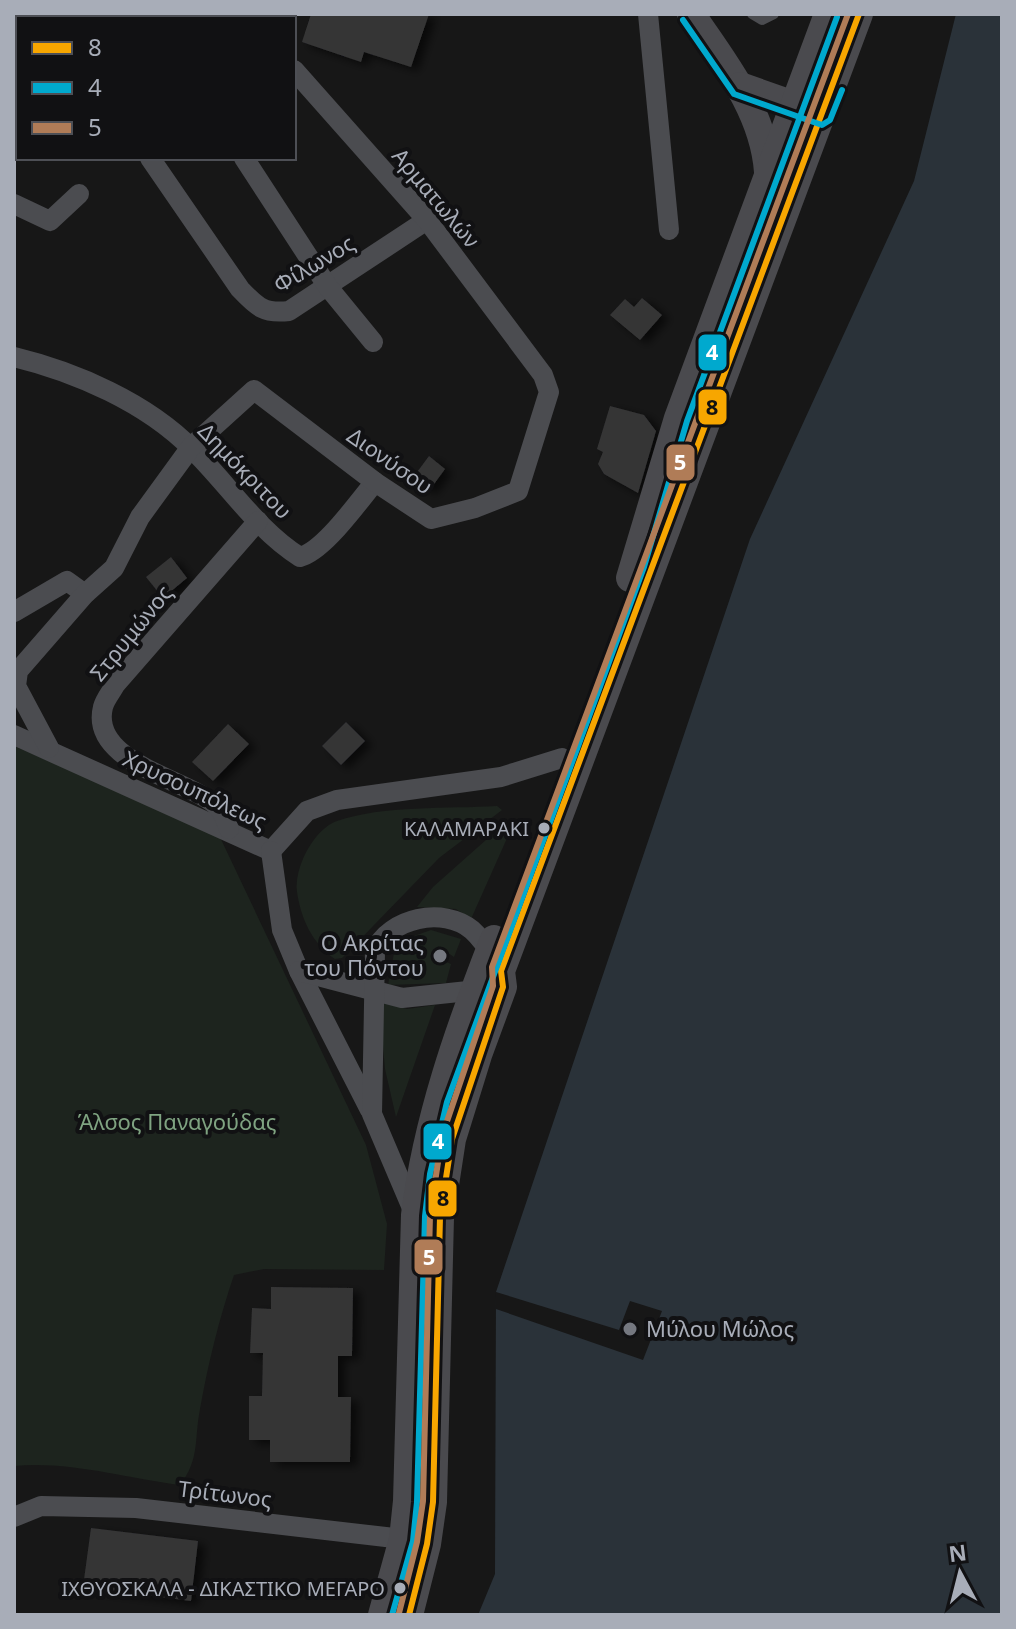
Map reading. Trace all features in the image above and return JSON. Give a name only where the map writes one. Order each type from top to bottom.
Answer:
[{"type":"main road","points":[[691,14],[740,86],[767,150],[769,177]]},
{"type":"main road","points":[[409,1615],[427,1544],[433,1502],[440,1217],[446,1174],[498,970],[562,758],[635,564],[678,418],[828,14]]},
{"type":"main road","points":[[382,1615],[403,1539],[407,1501],[415,1215],[427,1137],[475,990],[498,970],[859,14]]},
{"type":"main road","points":[[740,86],[822,115]]},
{"type":"street","points":[[648,14],[669,230]]},
{"type":"street","name":"Αρματωλών","points":[[296,72],[427,220],[535,361]]},
{"type":"street","name":"Φίλωνος","points":[[151,160],[257,308],[269,314],[289,311],[427,220]]},
{"type":"street","points":[[245,160],[328,287],[373,342]]},
{"type":"street","points":[[14,204],[50,221],[79,194]]},
{"type":"street","name":"Δημόκριτου","points":[[14,357],[41,364],[120,399],[170,429],[191,447],[258,521],[300,557],[308,555],[375,482]]},
{"type":"street","name":"Διονύσου","points":[[191,447],[254,390],[375,482],[431,519],[475,508],[518,491],[549,392],[535,361]]},
{"type":"street","points":[[49,748],[16,686],[18,671],[85,594],[114,568],[140,517],[191,447]]},
{"type":"street","name":"Στρυμώνος","points":[[229,829],[221,809],[206,798],[126,757],[109,740],[103,726],[103,707],[115,685],[258,521]]},
{"type":"street","points":[[14,612],[67,581],[85,594]]},
{"type":"street","name":"Χρυσουπόλεως","points":[[14,735],[229,829],[271,851],[282,930],[299,971],[372,1114],[415,1215]]},
{"type":"street","points":[[271,851],[307,811],[337,800],[501,777],[562,758]]},
{"type":"street","points":[[299,971],[374,992],[402,998],[475,990],[498,970],[471,929],[459,923],[427,919],[394,926],[381,937],[375,951],[374,992],[372,1114]]},
{"type":"street","name":"Τρίτωνος","points":[[14,1517],[41,1506],[136,1508],[403,1539]]},
{"type":"lane","points":[[752,14],[762,20],[774,14]]},
{"type":"green space","name":"Άλσος Παναγούδας","points":[[14,746],[218,833],[366,1145],[387,1224],[384,1270],[264,1269],[234,1275],[207,1375],[194,1458],[180,1485],[77,1468],[14,1466]]},
{"type":"green space","points":[[497,806],[502,810],[439,858],[342,958],[335,959],[314,938],[301,912],[297,882],[307,850],[329,825],[375,812]]},
{"type":"green space","points":[[495,832],[508,836],[471,919],[456,909],[417,907],[433,887]]},
{"type":"green space","points":[[431,930],[461,939],[454,957],[438,946],[434,964],[444,961],[451,964],[446,983],[388,985],[394,953],[400,941]]},
{"type":"green space","points":[[379,1001],[407,1009],[435,1005],[396,1117],[385,1069]]},
{"type":"shaded area","points":[[956,14],[1002,14],[1002,1615],[478,1615],[495,1574],[496,1292],[750,539],[914,181]]},
{"type":"pier","points":[[496,1292],[619,1330],[630,1301],[662,1311],[643,1360],[496,1309]]},
{"type":"building","points":[[311,14],[429,14],[411,67],[364,52],[361,62],[302,42]]},
{"type":"building","points":[[642,298],[662,315],[640,340],[610,315],[625,299],[634,307]]},
{"type":"building","points":[[610,406],[644,415],[656,431],[638,493],[604,474],[598,464],[603,452],[597,449]]},
{"type":"building","points":[[429,456],[445,469],[429,491],[412,479]]},
{"type":"building","points":[[171,557],[187,578],[163,598],[146,577]]},
{"type":"building","points":[[346,722],[365,741],[341,765],[322,746]]},
{"type":"building","points":[[228,724],[249,744],[213,781],[192,762]]},
{"type":"building","points":[[271,1287],[353,1288],[352,1356],[338,1356],[338,1397],[351,1397],[350,1462],[270,1462],[270,1440],[249,1440],[249,1396],[262,1396],[263,1353],[250,1353],[252,1308],[271,1309]]},
{"type":"building","points":[[91,1528],[198,1541],[191,1601],[83,1587]]},
{"type":"transit line","name":"5","points":[[399,1613],[417,1542],[423,1501],[430,1215],[442,1136],[493,986],[492,967],[848,14]]},
{"type":"transit line","name":"8","points":[[409,1615],[427,1544],[433,1502],[440,1217],[452,1139],[503,987],[501,971],[859,14]]},
{"type":"transit line","name":"4","points":[[392,1615],[413,1541],[417,1502],[425,1216],[430,1174],[447,1102],[644,567],[687,421],[837,17]]},
{"type":"transit line","name":"4","points":[[683,20],[734,94],[822,125],[830,120],[842,90]]},
{"type":"place","name":"ΚΑΛΑΜΑΡΑΚΙ","points":[[544,828]]},
{"type":"place","name":"Ο Ακρίτας του Πόντου","points":[[440,956]]},
{"type":"place","name":"Μύλου Μώλος","points":[[630,1329]]},
{"type":"place","name":"ΙΧΘΥΟΣΚΑΛΑ - ΔΙΚΑΣΤΙΚΟ ΜΕΓΑΡΟ","points":[[400,1588]]}]
